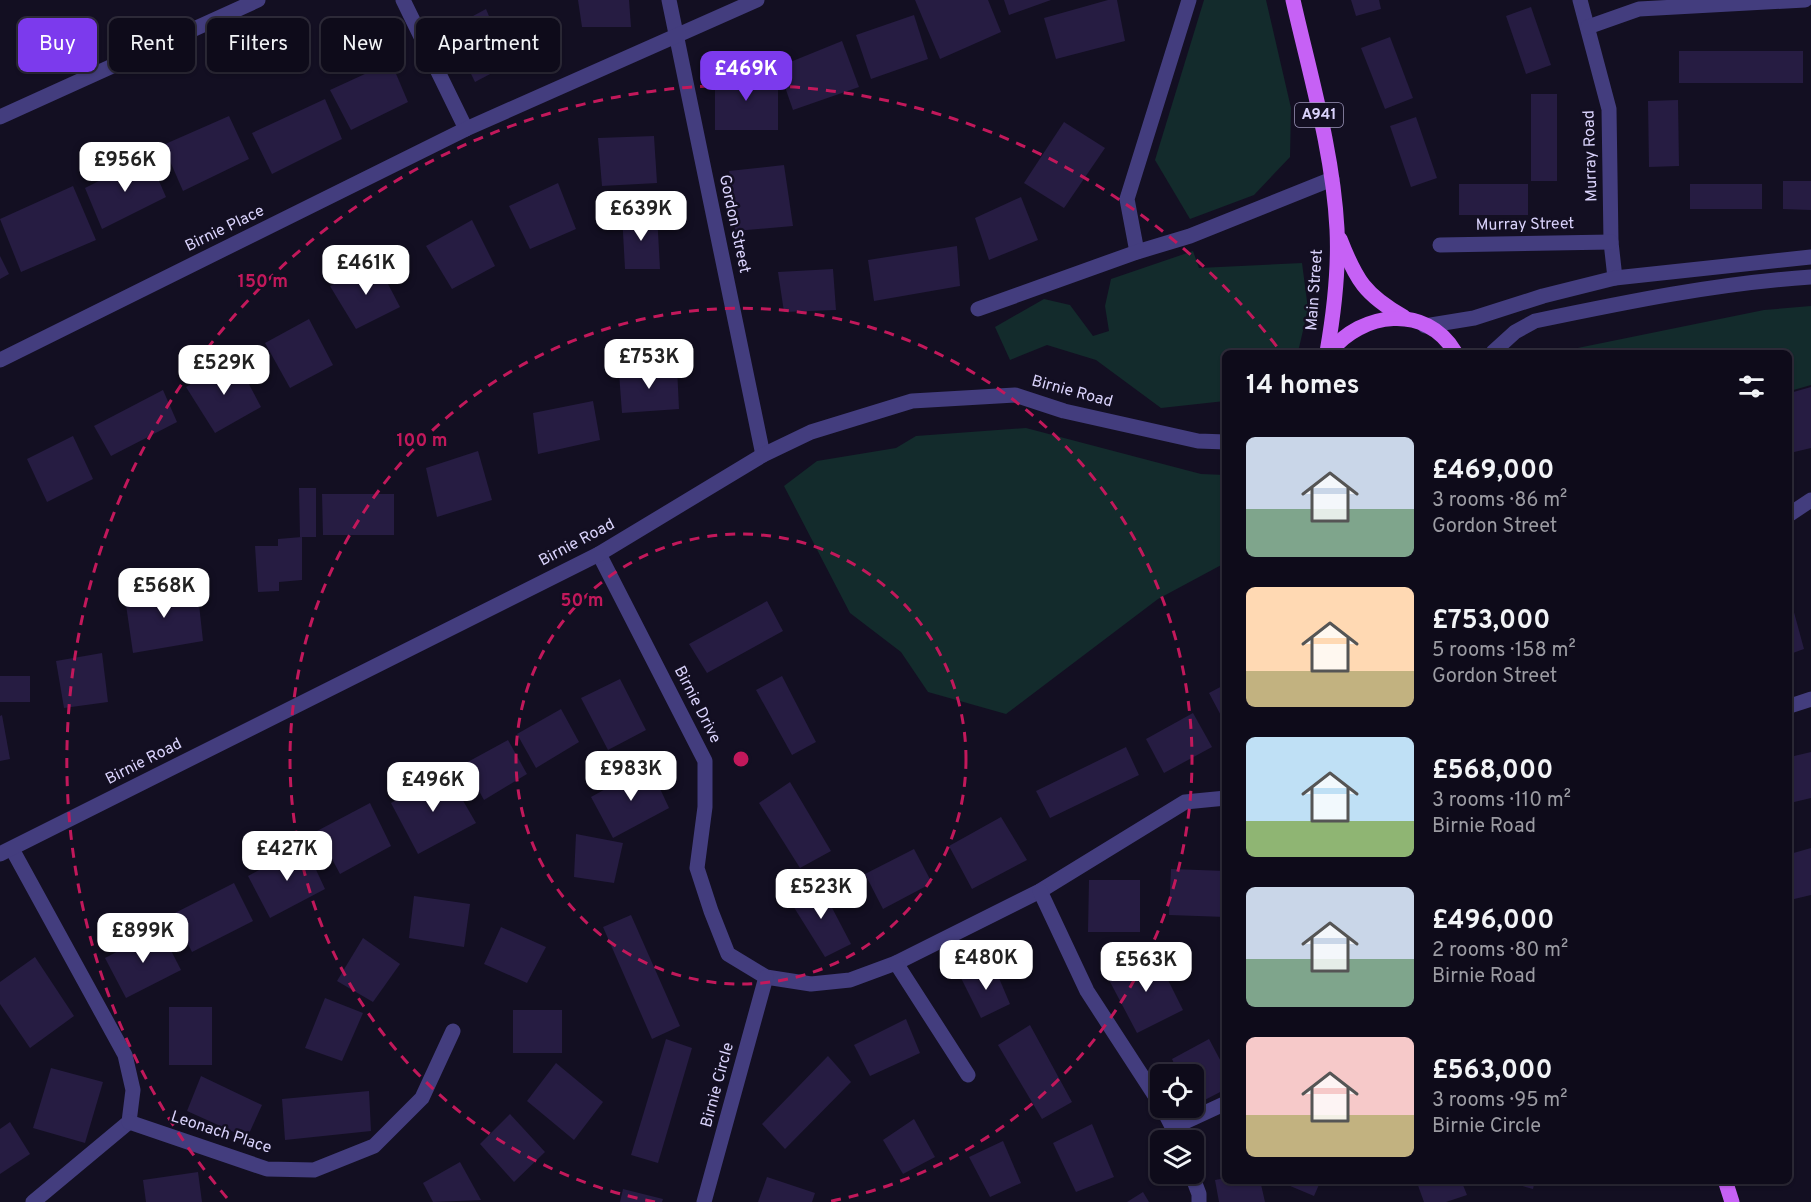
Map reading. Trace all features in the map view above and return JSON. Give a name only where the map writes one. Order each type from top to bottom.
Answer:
[{"type":"main road","name":"Main Street","points":[[1293,0],[1332,179],[1337,230],[1334,311],[1328,350]]},
{"type":"main road","name":"Main Street","points":[[1337,230],[1353,272],[1377,301],[1419,324]]},
{"type":"main road","name":"A941","points":[[1330,350],[1341,338],[1362,325],[1385,318],[1419,324],[1450,345],[1454,350]]},
{"type":"main road","points":[[1726,1184],[1732,1202]]},
{"type":"street","points":[[0,117],[258,0]]},
{"type":"street","points":[[403,0],[466,129]]},
{"type":"street","name":"Gordon Street","points":[[669,0],[763,455]]},
{"type":"street","name":"Birnie Place","points":[[0,360],[466,129],[757,0]]},
{"type":"street","points":[[1137,252],[1127,199],[1189,0]]},
{"type":"street","name":"Murray Road","points":[[1580,0],[1609,109],[1611,242],[1615,278]]},
{"type":"street","points":[[1588,27],[1639,9],[1805,0]]},
{"type":"street","points":[[978,309],[1137,252],[1190,236],[1332,179]]},
{"type":"street","name":"Murray Street","points":[[1440,245],[1611,242]]},
{"type":"street","points":[[1419,324],[1474,318],[1543,296],[1615,278],[1811,257]]},
{"type":"street","points":[[1496,350],[1515,332],[1535,321],[1687,291],[1761,280],[1811,277]]},
{"type":"street","name":"Birnie Road","points":[[6,852],[599,554],[763,455],[811,432],[912,401],[1015,395],[1064,411],[1198,441],[1222,442]]},
{"type":"street","name":"Birnie Road","points":[[1198,441],[1222,435]]},
{"type":"street","points":[[1792,513],[1811,500]]},
{"type":"street","name":"Birnie Drive","points":[[599,554],[705,761],[705,807],[697,868],[711,911],[728,954],[766,977],[810,984],[850,980],[896,963],[1041,891],[1185,802],[1222,798]]},
{"type":"street","points":[[1792,704],[1811,699]]},
{"type":"street","points":[[6,852],[125,1055],[133,1090],[129,1122],[33,1202]]},
{"type":"street","points":[[1041,891],[1087,991],[1150,1088]]},
{"type":"street","points":[[896,963],[968,1075]]},
{"type":"street","name":"Birnie Circle","points":[[704,1202],[766,977]]},
{"type":"street","name":"Leonach Place","points":[[129,1122],[267,1169],[314,1170],[374,1146],[422,1098],[453,1031]]},
{"type":"street","points":[[1181,1130],[1222,1105]]},
{"type":"street","points":[[1195,1184],[1199,1202]]},
{"type":"green space","points":[[1204,0],[1266,0],[1291,108],[1290,157],[1254,195],[1190,219],[1155,160]]},
{"type":"green space","points":[[1193,251],[1199,268],[1302,263],[1308,309],[1298,350],[1222,350],[1222,401],[1161,408],[1096,360],[1047,345],[1010,360],[995,327],[1044,299],[1070,305],[1093,336],[1109,331],[1105,306],[1111,279]]},
{"type":"green space","points":[[1811,306],[1811,385],[1792,390],[1792,350],[1568,350],[1764,310]]},
{"type":"green space","points":[[1026,428],[1201,474],[1222,475],[1222,565],[1158,599],[1006,714],[928,692],[901,652],[850,613],[784,486],[817,461],[896,448],[916,436]]},
{"type":"building","points":[[578,0],[629,0],[631,27],[582,27]]},
{"type":"building","points":[[915,0],[988,0],[1001,32],[940,59]]},
{"type":"building","points":[[1004,0],[1051,0],[1009,15]]},
{"type":"building","points":[[1108,0],[1117,0],[1125,41],[1056,59],[1044,18]]},
{"type":"building","points":[[1351,0],[1379,0],[1381,9],[1356,16]]},
{"type":"building","points":[[1531,7],[1551,65],[1526,74],[1506,16]]},
{"type":"building","points":[[486,9],[490,18],[469,18]]},
{"type":"building","points":[[914,15],[928,59],[871,79],[856,35]]},
{"type":"building","points":[[1390,37],[1413,98],[1385,109],[1361,48]]},
{"type":"building","points":[[842,41],[859,87],[793,110],[778,67]]},
{"type":"building","points":[[1679,51],[1803,51],[1803,83],[1679,83]]},
{"type":"building","points":[[369,72],[395,72],[408,102],[351,130],[330,90]]},
{"type":"building","points":[[470,72],[494,72],[475,82]]},
{"type":"building","points":[[715,73],[778,73],[778,130],[715,130]]},
{"type":"building","points":[[1531,94],[1557,94],[1557,181],[1531,181]]},
{"type":"building","points":[[325,99],[342,139],[272,174],[252,133]]},
{"type":"building","points":[[1678,100],[1679,166],[1649,167],[1648,101]]},
{"type":"building","points":[[229,116],[249,159],[183,191],[163,145]]},
{"type":"building","points":[[1416,117],[1437,178],[1411,187],[1390,126]]},
{"type":"building","points":[[1064,122],[1105,148],[1064,208],[1024,183]]},
{"type":"building","points":[[654,136],[657,183],[602,186],[598,138]]},
{"type":"building","points":[[148,156],[166,197],[102,229],[85,188]]},
{"type":"building","points":[[784,165],[793,226],[735,231],[729,171]]},
{"type":"building","points":[[1783,181],[1811,181],[1811,210],[1783,209]]},
{"type":"building","points":[[558,183],[576,229],[530,249],[509,206]]},
{"type":"building","points":[[1459,184],[1528,184],[1528,215],[1459,215]]},
{"type":"building","points":[[1690,184],[1762,184],[1762,209],[1690,209]]},
{"type":"building","points":[[73,186],[96,240],[21,272],[0,219]]},
{"type":"building","points":[[1021,197],[1038,240],[989,260],[975,218]]},
{"type":"building","points":[[622,214],[657,214],[660,269],[625,269]]},
{"type":"building","points":[[472,220],[495,266],[452,289],[426,246]]},
{"type":"building","points":[[957,246],[960,286],[874,301],[868,260]]},
{"type":"building","points":[[0,256],[9,274],[0,279]]},
{"type":"building","points":[[377,263],[400,307],[356,329],[330,286]]},
{"type":"building","points":[[833,269],[836,310],[784,312],[778,272]]},
{"type":"building","points":[[309,319],[333,365],[290,388],[265,343]]},
{"type":"building","points":[[235,358],[261,407],[215,433],[186,387]]},
{"type":"building","points":[[677,367],[679,409],[622,413],[619,373]]},
{"type":"building","points":[[1811,387],[1811,448],[1792,453],[1792,392]]},
{"type":"building","points":[[163,390],[177,422],[111,456],[94,426]]},
{"type":"building","points":[[593,401],[600,440],[538,454],[533,413]]},
{"type":"building","points":[[73,436],[93,479],[47,502],[27,459]]},
{"type":"building","points":[[478,451],[492,500],[437,517],[426,468]]},
{"type":"building","points":[[299,488],[316,488],[316,537],[300,537]]},
{"type":"building","points":[[322,494],[394,494],[394,535],[323,535]]},
{"type":"building","points":[[302,537],[302,580],[279,582],[279,591],[258,592],[255,546],[278,546],[278,539]]},
{"type":"building","points":[[197,586],[203,641],[133,653],[125,598]]},
{"type":"building","points":[[767,601],[783,631],[707,673],[689,644]]},
{"type":"building","points":[[1792,605],[1804,649],[1792,653]]},
{"type":"building","points":[[102,653],[108,702],[64,708],[56,661]]},
{"type":"building","points":[[0,676],[30,676],[30,702],[0,702]]},
{"type":"building","points":[[782,676],[816,742],[792,755],[756,690]]},
{"type":"building","points":[[620,679],[646,730],[608,750],[581,698]]},
{"type":"building","points":[[1222,686],[1222,717],[1209,693]]},
{"type":"building","points":[[561,709],[579,742],[536,768],[517,734]]},
{"type":"building","points":[[1193,713],[1212,747],[1164,773],[1146,739]]},
{"type":"building","points":[[2,715],[10,759],[0,761],[0,716]]},
{"type":"building","points":[[508,740],[527,774],[484,800],[464,764]]},
{"type":"building","points":[[1126,747],[1139,775],[1050,818],[1036,791]]},
{"type":"building","points":[[1811,752],[1811,798],[1792,803],[1792,757]]},
{"type":"building","points":[[649,765],[669,808],[613,838],[591,797]]},
{"type":"building","points":[[447,773],[476,823],[418,854],[391,803]]},
{"type":"building","points":[[790,782],[831,851],[800,868],[759,803]]},
{"type":"building","points":[[370,803],[391,846],[340,874],[317,831]]},
{"type":"building","points":[[1001,817],[1027,860],[972,889],[949,846]]},
{"type":"building","points":[[576,834],[623,843],[614,883],[574,877]]},
{"type":"building","points":[[305,846],[325,889],[270,918],[248,876]]},
{"type":"building","points":[[1811,848],[1811,895],[1792,900],[1792,853]]},
{"type":"building","points":[[914,849],[932,883],[883,909],[865,874]]},
{"type":"building","points":[[1171,869],[1222,871],[1222,917],[1169,915]]},
{"type":"building","points":[[1089,880],[1140,880],[1140,932],[1088,932]]},
{"type":"building","points":[[234,883],[253,921],[192,952],[173,914]]},
{"type":"building","points":[[819,883],[851,944],[825,957],[790,901]]},
{"type":"building","points":[[414,896],[470,904],[464,947],[409,938]]},
{"type":"building","points":[[631,915],[680,1026],[652,1039],[603,927]]},
{"type":"building","points":[[501,927],[546,947],[527,983],[484,964]]},
{"type":"building","points":[[160,929],[181,970],[126,998],[105,958]]},
{"type":"building","points":[[363,938],[400,964],[373,1002],[337,981]]},
{"type":"building","points":[[1154,952],[1183,1010],[1137,1033],[1108,978]]},
{"type":"building","points":[[35,957],[74,1016],[30,1048],[0,1004],[0,982]]},
{"type":"building","points":[[993,964],[1010,1004],[981,1018],[961,978]]},
{"type":"building","points":[[325,998],[363,1013],[342,1061],[305,1048]]},
{"type":"building","points":[[169,1007],[212,1007],[212,1065],[169,1065]]},
{"type":"building","points":[[513,1010],[562,1010],[562,1053],[513,1053]]},
{"type":"building","points":[[906,1019],[920,1053],[870,1076],[854,1045]]},
{"type":"building","points":[[1030,1025],[1072,1102],[1042,1119],[998,1045]]},
{"type":"building","points":[[666,1039],[692,1048],[658,1163],[631,1155]]},
{"type":"building","points":[[1209,1039],[1222,1063],[1222,1091],[1204,1100],[1204,1064],[1174,1064],[1172,1059]]},
{"type":"building","points":[[828,1056],[851,1082],[785,1149],[762,1124]]},
{"type":"building","points":[[556,1063],[603,1102],[574,1140],[527,1101]]},
{"type":"building","points":[[51,1068],[103,1082],[85,1143],[33,1128]]},
{"type":"building","points":[[201,1076],[262,1105],[247,1138],[187,1111]]},
{"type":"building","points":[[369,1091],[371,1131],[285,1140],[282,1099]]},
{"type":"building","points":[[510,1114],[545,1152],[514,1182],[480,1144]]},
{"type":"building","points":[[914,1119],[935,1157],[903,1174],[883,1140]]},
{"type":"building","points":[[10,1122],[30,1154],[0,1174],[0,1129]]},
{"type":"building","points":[[1092,1124],[1114,1177],[1076,1192],[1053,1143]]},
{"type":"building","points":[[1003,1141],[1021,1183],[990,1197],[969,1157]]},
{"type":"building","points":[[460,1162],[481,1200],[433,1202],[423,1183]]},
{"type":"building","points":[[198,1172],[202,1202],[146,1202],[143,1180]]},
{"type":"building","points":[[767,1177],[815,1193],[812,1202],[758,1202]]},
{"type":"building","points":[[1222,1179],[1222,1184],[1261,1184],[1265,1202],[1219,1202],[1215,1180]]},
{"type":"building","points":[[1286,1184],[1319,1184],[1314,1196]]},
{"type":"building","points":[[1417,1184],[1463,1184],[1467,1195],[1446,1202],[1424,1202]]},
{"type":"building","points":[[1515,1184],[1534,1184],[1533,1189]]},
{"type":"building","points":[[623,1189],[663,1199],[662,1202],[620,1202]]},
{"type":"building","points":[[1143,1192],[1149,1202],[1127,1202]]}]
